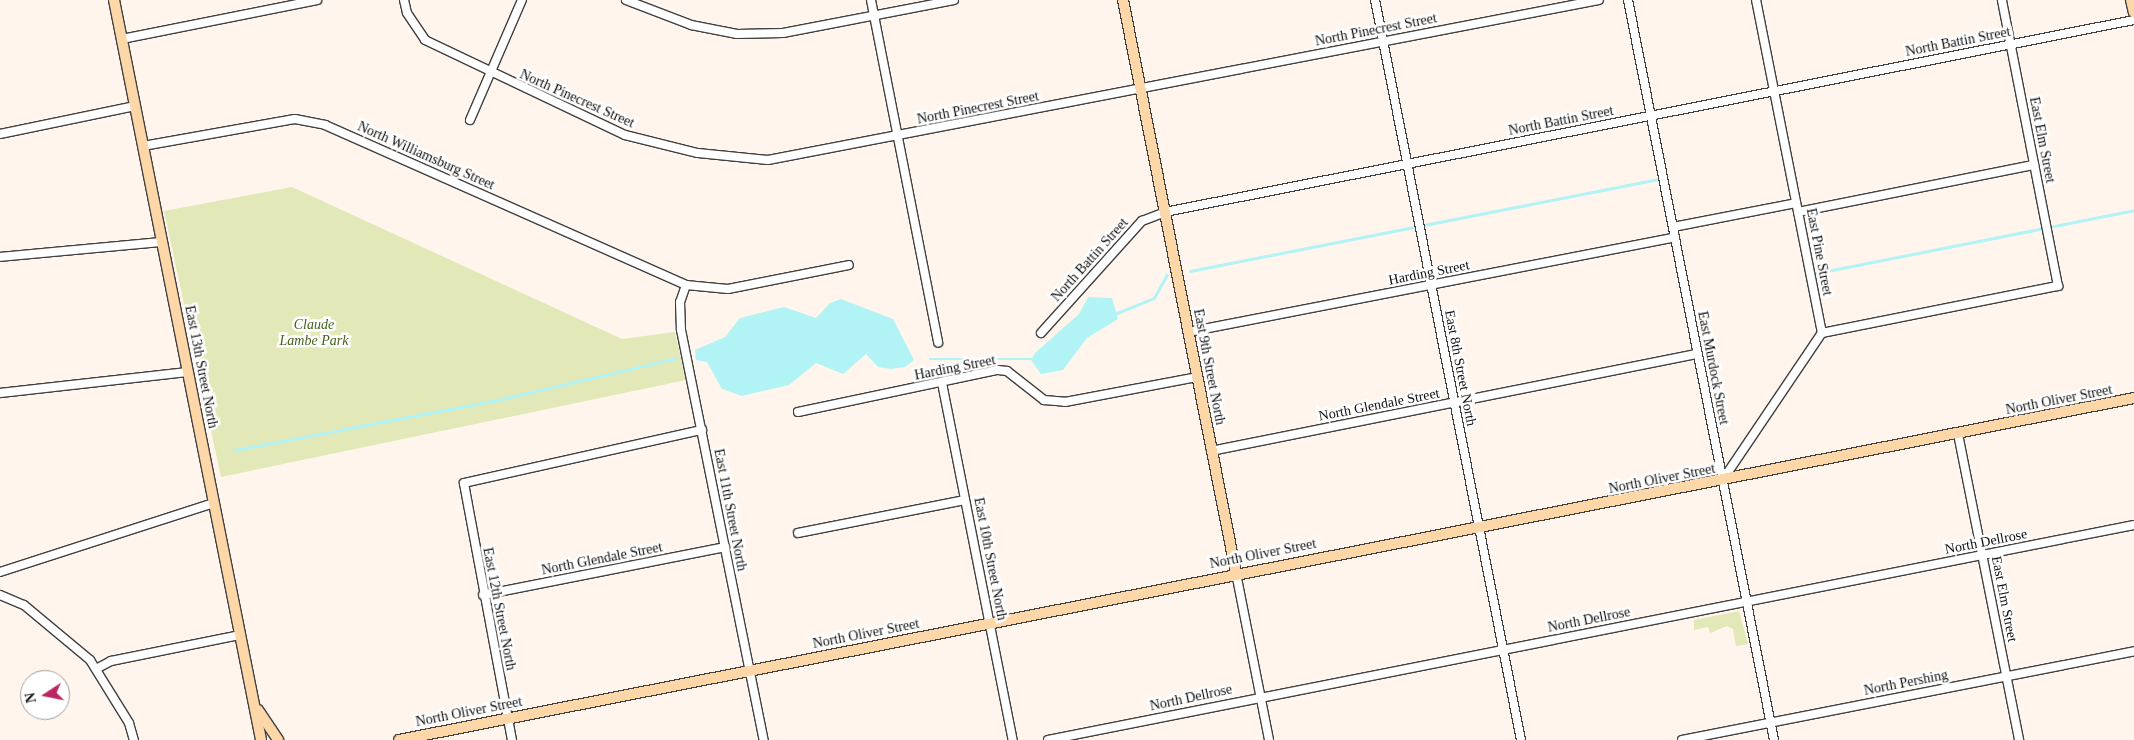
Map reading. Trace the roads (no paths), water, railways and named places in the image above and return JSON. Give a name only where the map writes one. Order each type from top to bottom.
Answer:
[{"type":"main road","name":"East 13th Street North","points":[[114,0],[261,740]]},
{"type":"main road","name":"East 9th Street North","points":[[1123,0],[1236,573]]},
{"type":"main road","points":[[2131,0],[2134,13]]},
{"type":"main road","name":"North Oliver Street","points":[[399,740],[1236,573],[1722,481],[2134,398]]},
{"type":"main road","points":[[254,703],[278,740]]},
{"type":"street","points":[[122,39],[317,0]]},
{"type":"street","name":"North Pinecrest Street","points":[[404,0],[406,13],[425,40],[490,74],[625,135],[698,153],[768,160],[898,137],[1599,0]]},
{"type":"street","points":[[470,120],[522,0]]},
{"type":"street","points":[[626,0],[646,3],[691,25],[737,34],[783,33],[954,0]]},
{"type":"street","points":[[871,0],[938,343]]},
{"type":"street","name":"East 8th Street North","points":[[1375,0],[1521,740]]},
{"type":"street","name":"East Murdock Street","points":[[1628,0],[1774,740]]},
{"type":"street","name":"East Pine Street","points":[[1756,0],[1822,333]]},
{"type":"street","name":"East Elm Street","points":[[1822,333],[2058,286],[2002,0]]},
{"type":"street","name":"North Battin Street","points":[[1040,333],[1142,221],[1165,212],[2134,20]]},
{"type":"street","points":[[0,134],[135,106]]},
{"type":"street","name":"North Williamsburg Street","points":[[143,146],[295,119],[325,125],[686,285],[728,289],[849,265]]},
{"type":"street","points":[[1798,212],[2034,165]]},
{"type":"street","points":[[1673,228],[1796,203]]},
{"type":"street","name":"Harding Street","points":[[1188,332],[1675,237]]},
{"type":"street","points":[[0,257],[162,242]]},
{"type":"street","name":"East 11th Street North","points":[[686,285],[679,315],[764,740]]},
{"type":"street","points":[[1722,481],[1822,333]]},
{"type":"street","name":"North Glendale Street","points":[[1211,451],[1698,354]]},
{"type":"street","name":"Harding Street","points":[[798,412],[1007,371],[1044,400],[1065,402],[1197,377]]},
{"type":"street","points":[[0,394],[188,372]]},
{"type":"street","name":"East 10th Street North","points":[[942,383],[1013,740]]},
{"type":"street","name":"East 12th Street North","points":[[512,740],[464,483],[702,430]]},
{"type":"street","name":"East Elm Street","points":[[1958,434],[2019,740]]},
{"type":"street","points":[[798,533],[965,500]]},
{"type":"street","points":[[0,572],[214,503]]},
{"type":"street","name":"North Dellrose","points":[[1048,740],[1260,696],[1503,650],[2134,525]]},
{"type":"street","name":"North Glendale Street","points":[[484,595],[725,547]]},
{"type":"street","name":"East 9th Street North","points":[[1236,573],[1269,740]]},
{"type":"street","points":[[0,595],[24,605],[96,669],[129,723],[134,740]]},
{"type":"street","points":[[96,669],[111,661],[240,635]]},
{"type":"street","name":"North Pershing","points":[[1682,740],[2134,651]]},
{"type":"water","points":[[1088,297],[1112,298],[1118,319],[1087,338],[1063,370],[1041,374],[1031,360],[1035,353],[1079,314]]},
{"type":"water","points":[[841,299],[893,319],[914,360],[905,367],[891,369],[878,367],[866,354],[843,374],[816,363],[789,385],[742,396],[722,389],[707,362],[696,360],[695,350],[725,337],[740,318],[784,307],[816,318],[830,303]]},
{"type":"waterway","points":[[1190,271],[1662,178]]},
{"type":"waterway","points":[[1812,274],[2134,210]]},
{"type":"waterway","points":[[1115,314],[1154,298],[1167,275]]},
{"type":"waterway","points":[[235,450],[507,398],[676,358]]},
{"type":"waterway","points":[[930,359],[1033,359]]},
{"type":"park label","name":"Claude Lambe Park","points":[[314,334]]}]
